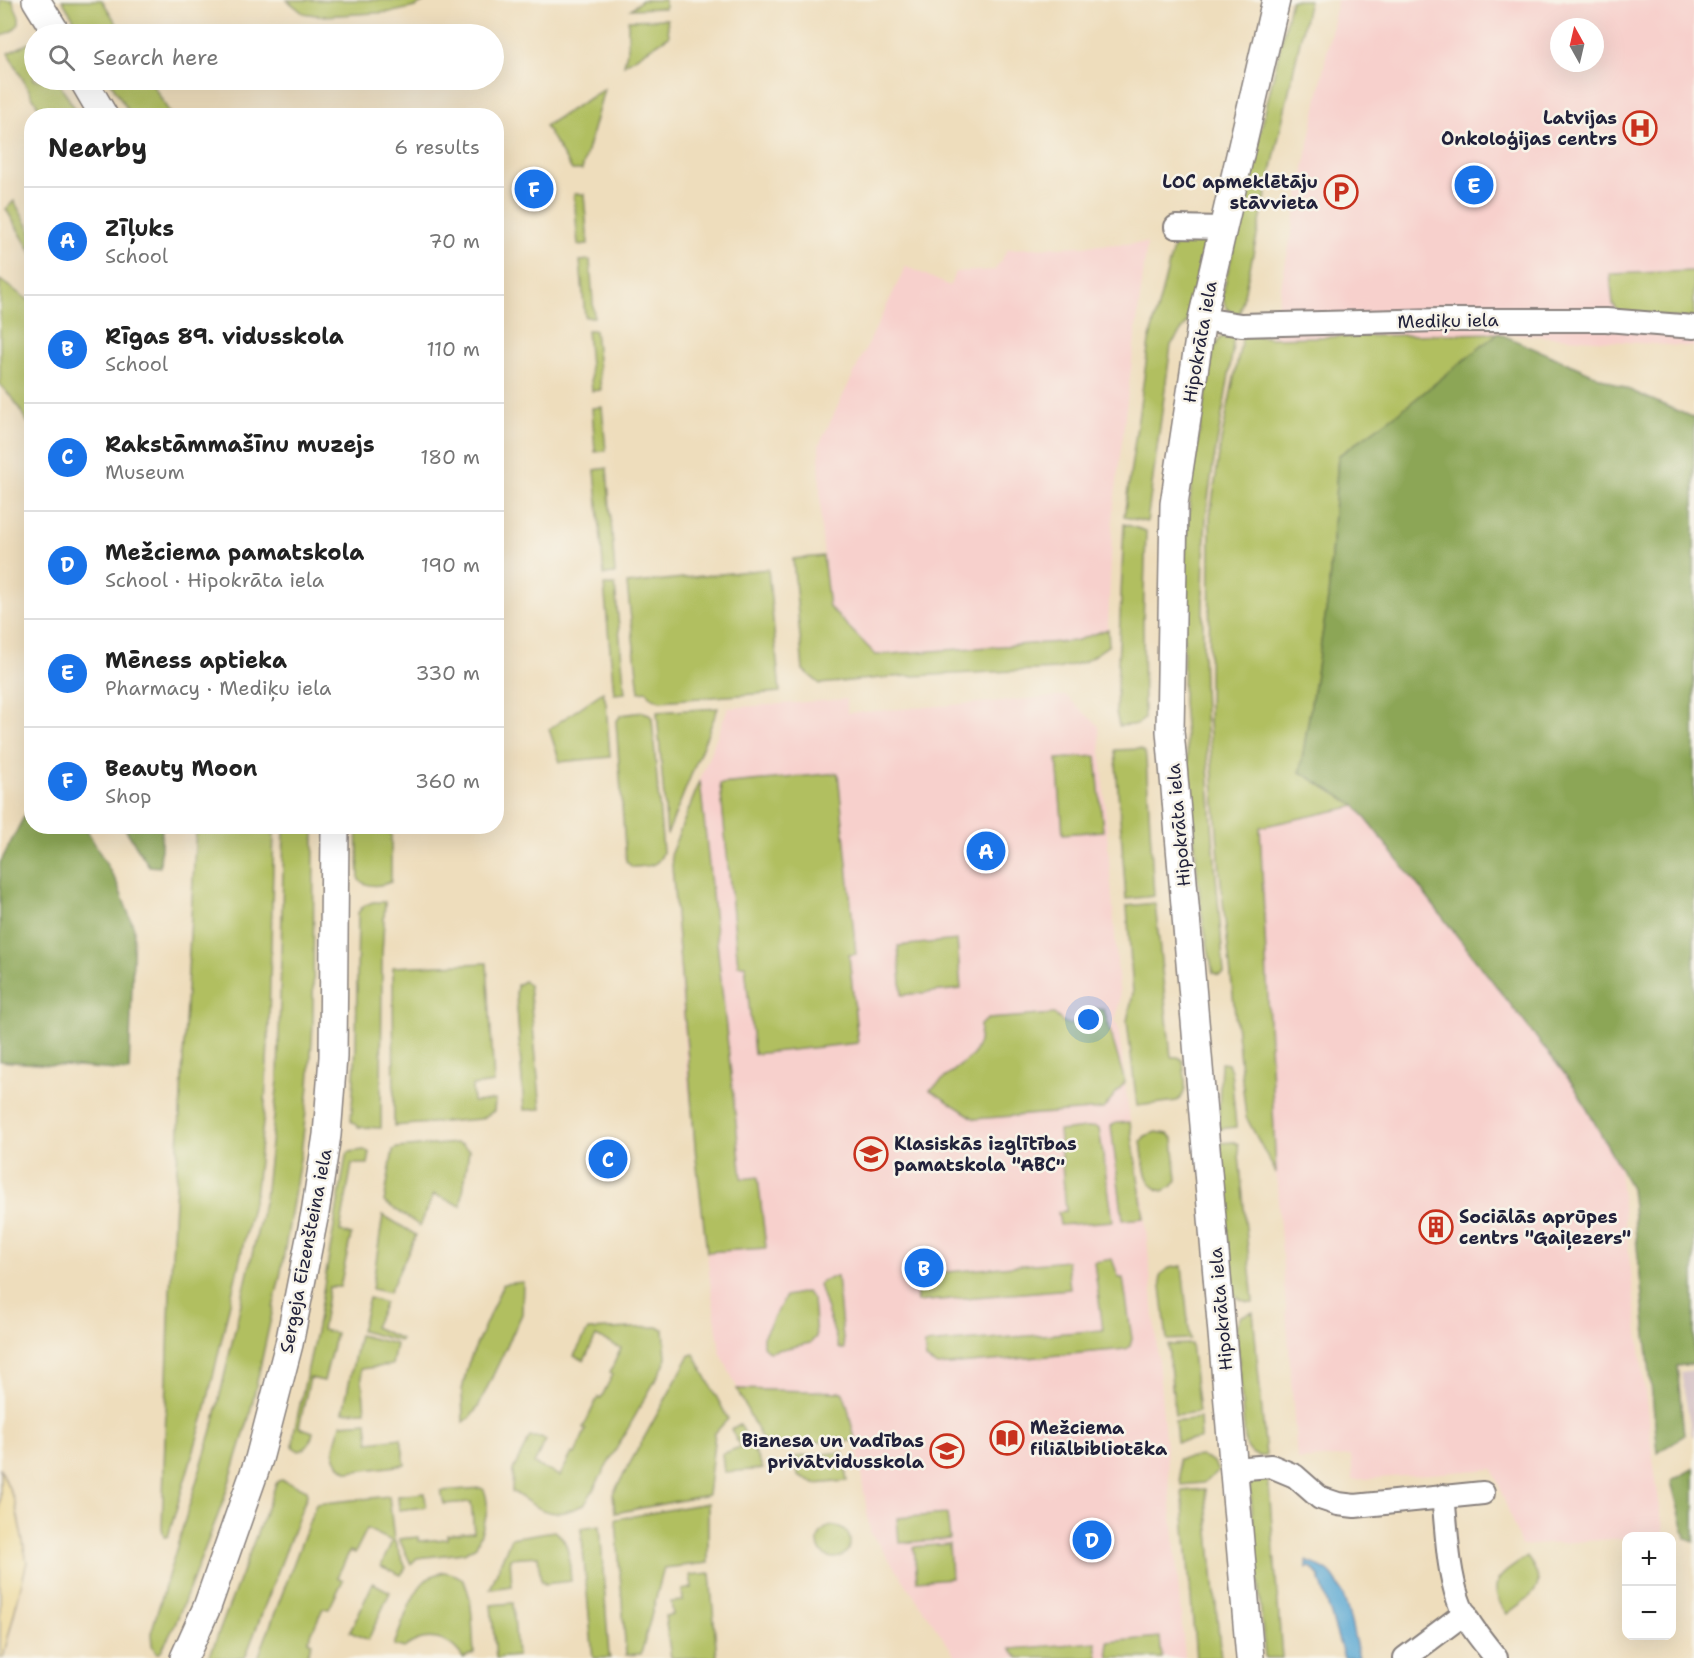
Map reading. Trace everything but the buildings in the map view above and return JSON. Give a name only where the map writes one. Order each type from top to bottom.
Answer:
[{"type":"street","points":[[36,0],[51,24]]},
{"type":"street","name":"Hipokrāta iela","points":[[1250,1658],[1170,731],[1174,504],[1202,319],[1275,0]]},
{"type":"street","points":[[89,90],[99,108]]},
{"type":"street","points":[[1176,227],[1223,228]]},
{"type":"street","name":"Mediķu iela","points":[[1202,319],[1241,325],[1439,320],[1606,320],[1694,327]]},
{"type":"street","name":"Sergeja Eizenšteina iela","points":[[184,1658],[207,1607],[259,1459],[290,1344],[315,1213],[327,1135],[333,1057],[335,834]]},
{"type":"street","points":[[1234,1469],[1270,1466],[1295,1476],[1320,1498],[1355,1506],[1483,1492]]},
{"type":"street","points":[[1443,1496],[1452,1575],[1458,1600],[1464,1613],[1496,1658]]},
{"type":"street","points":[[1406,1658],[1464,1613]]},
{"type":"shaded area","points":[[1337,0],[1694,0],[1694,347],[1498,333],[1271,338]]},
{"type":"shaded area","points":[[1147,243],[1113,512],[1108,629],[1076,641],[876,655],[829,607],[821,528],[819,445],[906,266],[950,286],[955,272],[995,270],[1008,249]]},
{"type":"shaded area","points":[[1066,696],[1099,726],[1120,1001],[1115,1021],[1118,1025],[1129,1114],[1144,1205],[1185,1658],[957,1658],[870,1532],[856,1441],[764,1444],[720,1352],[710,1281],[686,1065],[671,853],[728,708],[846,699],[848,713]]},
{"type":"shaded area","points":[[1356,806],[1613,1119],[1664,1532],[1622,1532],[1622,1538],[1521,1546],[1493,1469],[1353,1480],[1351,1456],[1297,1460],[1276,1173],[1260,827]]},
{"type":"shaded area","points":[[1694,1370],[1694,1436],[1692,1436],[1681,1372]]},
{"type":"green space","points":[[0,0],[12,0],[19,17],[19,24],[12,31],[0,37]]},
{"type":"green space","points":[[62,0],[102,0],[117,24],[77,24]]},
{"type":"green space","points":[[287,0],[428,0],[415,7],[393,12],[322,16],[303,13]]},
{"type":"green space","points":[[642,0],[665,0],[665,8],[631,9]]},
{"type":"green space","points":[[1291,0],[1309,0],[1240,313],[1235,314],[1227,309],[1222,297]]},
{"type":"green space","points":[[667,19],[669,36],[624,65],[628,47],[628,20]]},
{"type":"green space","points":[[24,45],[24,81],[8,53]]},
{"type":"green space","points":[[604,89],[582,170],[572,170],[545,126]]},
{"type":"green space","points":[[29,90],[63,90],[75,108],[39,108]]},
{"type":"green space","points":[[115,90],[156,90],[167,108],[127,108]]},
{"type":"green space","points":[[574,194],[584,194],[588,244],[578,245]]},
{"type":"green space","points":[[14,201],[24,219],[24,240],[6,209]]},
{"type":"green space","points":[[1176,236],[1201,237],[1204,244],[1187,323],[1171,345],[1147,522],[1124,517],[1149,342]]},
{"type":"green space","points":[[590,260],[594,317],[585,317],[580,261]]},
{"type":"green space","points":[[1694,271],[1694,320],[1619,313],[1613,304],[1610,274]]},
{"type":"green space","points":[[0,280],[24,297],[24,416],[14,400],[0,385]]},
{"type":"green space","points":[[587,330],[595,330],[601,390],[592,391]]},
{"type":"green space","points":[[1498,333],[1402,410],[1338,456],[1328,599],[1300,772],[1356,806],[1260,827],[1276,1173],[1246,1117],[1220,873],[1209,723],[1210,517],[1221,441],[1243,334],[1271,338]]},
{"type":"green space","points":[[1498,333],[1694,418],[1694,1364],[1677,1366],[1684,1435],[1658,1453],[1631,1188],[1574,1086],[1356,806],[1300,772],[1328,599],[1338,456],[1402,410]]},
{"type":"green space","points":[[1234,334],[1208,496],[1203,576],[1204,689],[1210,803],[1224,973],[1219,975],[1213,973],[1202,917],[1183,702],[1185,558],[1192,477],[1213,350],[1220,338]]},
{"type":"green space","points":[[602,407],[606,451],[595,452],[592,408]]},
{"type":"green space","points":[[607,468],[615,574],[604,575],[595,470]]},
{"type":"green space","points":[[1124,524],[1146,531],[1143,625],[1144,719],[1136,724],[1119,726],[1116,712]]},
{"type":"green space","points":[[823,556],[829,607],[876,655],[1075,641],[1108,629],[1109,645],[1084,662],[1057,669],[891,677],[820,684],[803,670],[793,559]]},
{"type":"green space","points":[[768,569],[780,692],[660,701],[651,697],[647,691],[639,692],[627,584]]},
{"type":"green space","points":[[604,585],[615,585],[625,693],[614,694]]},
{"type":"green space","points":[[603,692],[606,703],[610,757],[560,762],[549,729]]},
{"type":"green space","points":[[718,708],[667,835],[657,712]]},
{"type":"green space","points":[[643,712],[652,718],[663,852],[655,864],[632,867],[626,861],[616,722],[621,715]]},
{"type":"green space","points":[[1140,749],[1145,752],[1146,758],[1154,896],[1126,899],[1115,750]]},
{"type":"green space","points":[[1096,756],[1103,831],[1063,834],[1057,759]]},
{"type":"green space","points":[[838,773],[856,954],[849,955],[858,1043],[754,1054],[745,965],[738,965],[720,784]]},
{"type":"green space","points":[[700,781],[742,1179],[758,1177],[766,1248],[707,1252],[696,1158],[671,853]]},
{"type":"green space","points":[[24,817],[24,834],[89,834],[117,883],[134,928],[129,1071],[0,1061],[0,863]]},
{"type":"green space","points":[[128,834],[162,834],[160,867],[149,866]]},
{"type":"green space","points":[[196,834],[274,834],[265,1104],[256,1189],[204,1416],[168,1537],[164,1537],[162,1528],[170,1291]]},
{"type":"green space","points":[[284,834],[314,834],[313,1024],[309,1086],[301,1153],[281,1272],[249,1418],[223,1502],[175,1625],[160,1653],[156,1653],[152,1645],[151,1633],[212,1430],[265,1198],[278,1080]]},
{"type":"green space","points":[[357,834],[391,834],[391,882],[375,886],[359,880]]},
{"type":"green space","points":[[373,902],[385,902],[382,954],[381,1128],[358,1127],[351,1121],[356,1048],[358,913],[363,906]]},
{"type":"green space","points":[[1155,903],[1171,1057],[1178,1057],[1183,1061],[1185,1088],[1181,1098],[1177,1101],[1137,1106],[1127,1021],[1133,993],[1127,906]]},
{"type":"green space","points":[[957,940],[961,989],[902,995],[898,946]]},
{"type":"green space","points":[[487,963],[494,1083],[472,1086],[473,1102],[495,1100],[494,1111],[481,1119],[394,1126],[393,967]]},
{"type":"green space","points":[[524,981],[529,985],[541,1109],[524,1110],[516,994],[517,985]]},
{"type":"green space","points":[[1092,1008],[1104,1010],[1125,1082],[1103,1109],[975,1119],[930,1090],[973,1055],[979,1042],[980,1025],[988,1019],[1054,1014],[1063,1022],[1071,1025]]},
{"type":"green space","points":[[1221,1063],[1228,1064],[1231,1071],[1236,1127],[1218,1129]]},
{"type":"green space","points":[[1130,1122],[1144,1218],[1123,1220],[1111,1126],[1116,1123]]},
{"type":"green space","points":[[1095,1127],[1099,1129],[1113,1221],[1060,1225],[1058,1212],[1066,1211],[1059,1131]]},
{"type":"green space","points":[[1156,1132],[1168,1134],[1173,1139],[1177,1180],[1172,1187],[1162,1191],[1155,1188],[1147,1178],[1141,1141],[1145,1136]]},
{"type":"green space","points":[[457,1143],[469,1150],[461,1206],[434,1194],[420,1226],[384,1202],[393,1150]]},
{"type":"green space","points":[[1220,1143],[1238,1144],[1253,1302],[1241,1300],[1232,1292]]},
{"type":"green space","points":[[364,1150],[370,1153],[368,1164],[352,1164],[340,1231],[351,1235],[340,1287],[329,1287],[322,1330],[336,1333],[324,1381],[310,1378],[299,1427],[313,1432],[309,1444],[299,1451],[293,1447],[294,1432],[317,1327],[346,1156],[349,1152]]},
{"type":"green space","points":[[383,1215],[416,1235],[389,1293],[372,1289]]},
{"type":"green space","points":[[1112,1259],[1119,1278],[1123,1278],[1132,1339],[1130,1346],[1126,1349],[937,1366],[926,1359],[924,1344],[1103,1330],[1094,1262]]},
{"type":"green space","points":[[1067,1261],[1070,1289],[917,1302],[916,1275]]},
{"type":"green space","points":[[1182,1266],[1190,1339],[1167,1340],[1160,1277],[1167,1269]]},
{"type":"green space","points":[[837,1276],[844,1349],[839,1348],[819,1285],[822,1281]]},
{"type":"green space","points":[[523,1282],[522,1314],[478,1407],[470,1418],[463,1422],[462,1390],[468,1364],[503,1284]]},
{"type":"green space","points":[[806,1292],[813,1299],[816,1337],[810,1343],[769,1352],[763,1346],[763,1337],[786,1296]]},
{"type":"green space","points":[[369,1298],[385,1303],[374,1327],[401,1339],[399,1341],[361,1331]]},
{"type":"green space","points":[[1253,1312],[1266,1456],[1253,1454],[1245,1443],[1236,1326],[1241,1316]]},
{"type":"green space","points":[[657,1327],[664,1329],[666,1358],[664,1365],[585,1504],[554,1513],[539,1508],[512,1491],[513,1470],[530,1437],[541,1437],[546,1440],[534,1464],[560,1476],[572,1453],[575,1454],[586,1429],[583,1428],[598,1397],[601,1398],[613,1374],[610,1372],[621,1348],[596,1336],[584,1361],[574,1356],[588,1330]]},
{"type":"green space","points":[[359,1335],[396,1344],[392,1365],[361,1369],[365,1411],[343,1412]]},
{"type":"green space","points":[[1191,1344],[1199,1412],[1175,1415],[1168,1345]]},
{"type":"green space","points":[[694,1354],[728,1419],[715,1433],[708,1495],[615,1513],[613,1494],[690,1355]]},
{"type":"green space","points":[[737,1389],[842,1392],[856,1441],[764,1444]]},
{"type":"green space","points":[[1200,1418],[1201,1437],[1177,1442],[1175,1421]]},
{"type":"green space","points":[[367,1422],[369,1442],[401,1438],[405,1465],[348,1472],[341,1467],[334,1451],[341,1424]]},
{"type":"green space","points":[[740,1424],[763,1469],[724,1472],[722,1454],[740,1447],[731,1429]]},
{"type":"green space","points":[[843,1452],[847,1481],[815,1484],[798,1476],[795,1457]]},
{"type":"green space","points":[[1201,1456],[1212,1461],[1218,1472],[1203,1483],[1181,1485],[1178,1459]]},
{"type":"green space","points":[[1694,1468],[1694,1541],[1686,1538],[1671,1481]]},
{"type":"green space","points":[[1268,1473],[1282,1658],[1265,1658],[1250,1488],[1250,1483],[1257,1475]]},
{"type":"green space","points":[[282,1480],[307,1490],[307,1495],[245,1658],[209,1658],[276,1484]]},
{"type":"green space","points":[[481,1488],[486,1497],[487,1511],[476,1546],[464,1553],[417,1558],[411,1564],[399,1539],[418,1537],[419,1541],[447,1539],[447,1535],[474,1532],[471,1502],[444,1504],[441,1491]]},
{"type":"green space","points":[[1205,1489],[1221,1658],[1196,1658],[1182,1491]]},
{"type":"green space","points":[[425,1493],[426,1507],[399,1510],[398,1496]]},
{"type":"green space","points":[[389,1496],[394,1540],[406,1568],[401,1575],[381,1566],[392,1541],[367,1529],[355,1553],[350,1551],[337,1577],[343,1580],[329,1609],[323,1608],[308,1641],[312,1643],[306,1658],[258,1658],[316,1504]]},
{"type":"green space","points":[[708,1503],[708,1563],[664,1568],[641,1654],[626,1655],[616,1519]]},
{"type":"green space","points":[[947,1514],[950,1539],[899,1543],[897,1518]]},
{"type":"green space","points":[[600,1525],[610,1658],[593,1658],[581,1528]]},
{"type":"green space","points":[[834,1526],[845,1531],[850,1542],[845,1553],[834,1558],[823,1553],[818,1542],[823,1531]]},
{"type":"green space","points":[[554,1531],[564,1540],[571,1581],[544,1584],[541,1582],[538,1556],[510,1558],[512,1586],[490,1589],[511,1538]]},
{"type":"green space","points":[[949,1544],[951,1578],[917,1581],[914,1547]]},
{"type":"green space","points":[[1527,1557],[1538,1577],[1538,1584],[1531,1596],[1507,1614],[1496,1594],[1498,1580]]},
{"type":"green space","points":[[444,1572],[460,1578],[467,1589],[471,1607],[474,1653],[463,1658],[451,1645],[428,1638],[404,1648],[394,1645],[416,1593],[430,1577]]},
{"type":"green space","points":[[710,1573],[717,1658],[671,1658],[665,1616],[673,1615],[671,1602],[683,1601],[682,1590],[692,1588],[690,1575]]},
{"type":"green space","points":[[373,1583],[390,1592],[368,1640],[350,1632]]},
{"type":"green space","points":[[513,1603],[517,1656],[496,1658],[491,1605]]},
{"type":"green space","points":[[1160,1637],[1162,1658],[1109,1658],[1108,1642]]},
{"type":"green space","points":[[1096,1642],[1098,1658],[1019,1658],[1011,1649]]},
{"type":"sand","points":[[0,1468],[15,1502],[27,1562],[3,1658],[0,1658]]},
{"type":"water","points":[[1306,1561],[1320,1566],[1331,1574],[1341,1590],[1359,1658],[1344,1658],[1319,1576],[1311,1567],[1307,1568]]},
{"type":"place","name":"Latvijas Onkoloģijas centrs","points":[[1640,128]]},
{"type":"place","name":"Mēness aptieka","points":[[1474,185]]},
{"type":"place","name":"Beauty Moon","points":[[534,189]]},
{"type":"place","name":"LOC apmeklētāju stāvvieta","points":[[1341,192]]},
{"type":"place","name":"Zīļuks","points":[[986,851]]},
{"type":"place","name":"Klasiskās izglītības pamatskola \"ABC\"","points":[[871,1154]]},
{"type":"place","name":"Rakstāmmašīnu muzejs","points":[[608,1159]]},
{"type":"place","name":"Sociālās aprūpes centrs \"Gaiļezers\"","points":[[1436,1227]]},
{"type":"place","name":"Rīgas 89. vidusskola","points":[[924,1268]]},
{"type":"place","name":"Mežciema filiālbibliotēka","points":[[1007,1438]]},
{"type":"place","name":"Biznesa un vadības privātvidusskola","points":[[947,1451]]},
{"type":"place","name":"Mežciema pamatskola","points":[[1092,1540]]}]
